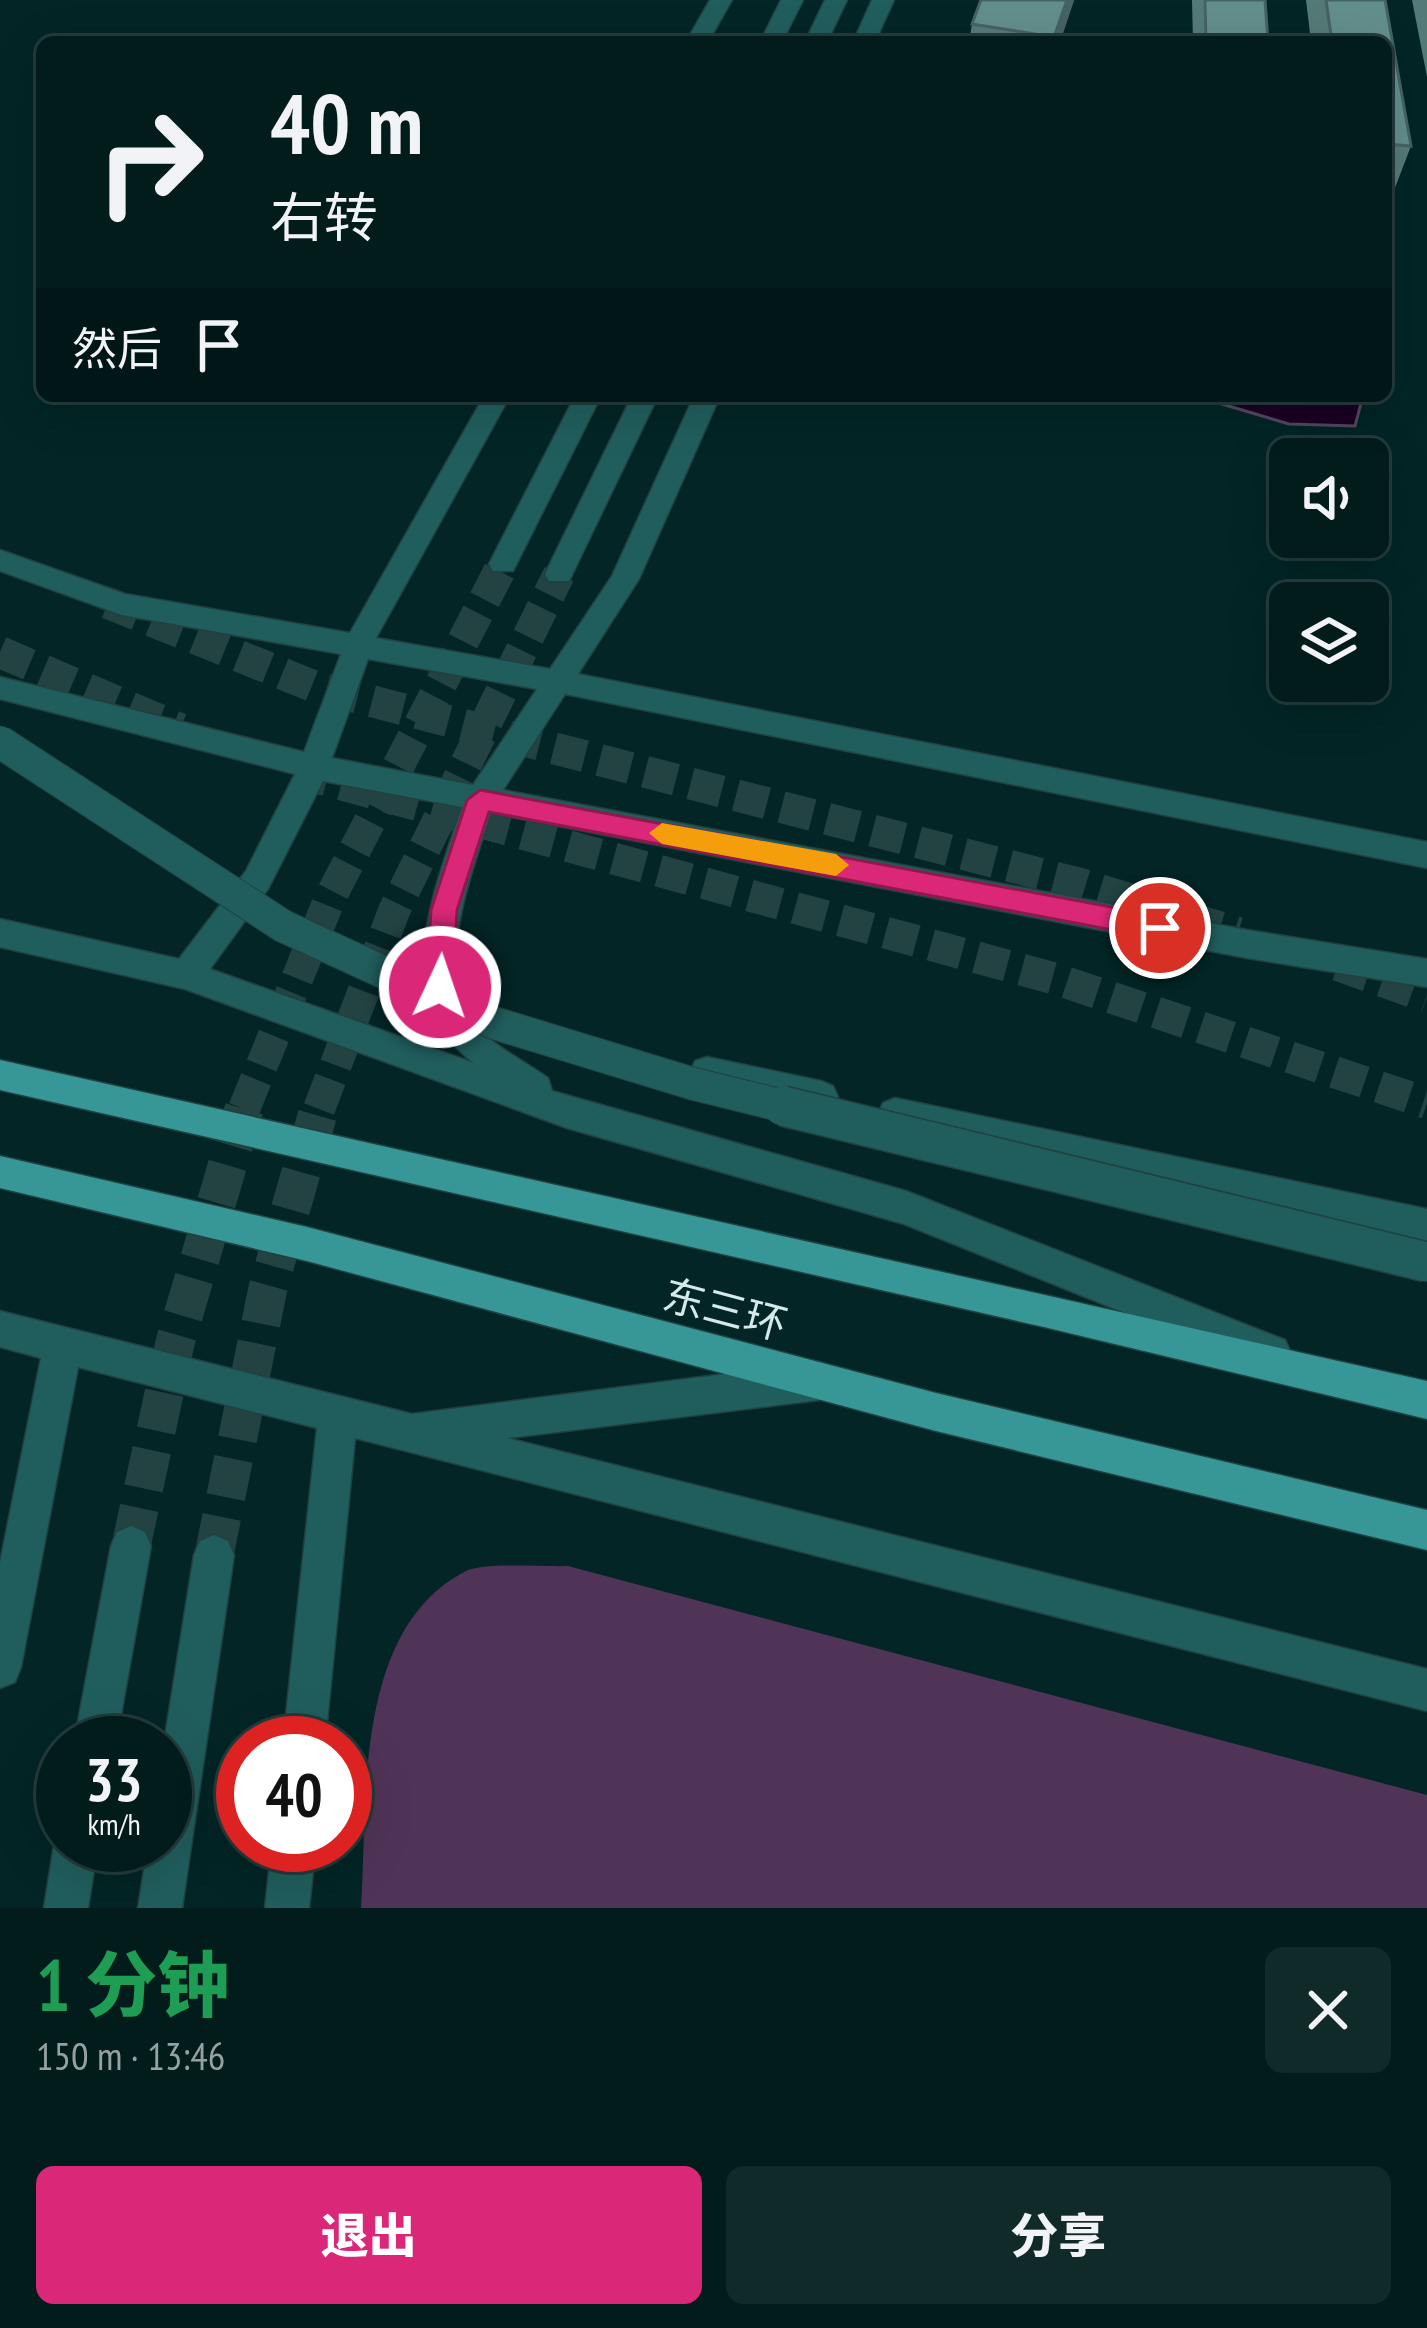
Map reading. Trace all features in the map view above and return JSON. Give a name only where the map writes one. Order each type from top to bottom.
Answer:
[{"type":"main road","name":"东三环","points":[[0,1075],[1045,1309],[1427,1400]]},
{"type":"main road","name":"东三环","points":[[0,1172],[307,1244],[821,1381],[1427,1530]]},
{"type":"street","points":[[701,36],[721,0]]},
{"type":"street","points":[[773,36],[792,0]]},
{"type":"street","points":[[819,36],[836,0]]},
{"type":"street","points":[[867,36],[883,0]]},
{"type":"street","points":[[186,974],[257,880],[314,767],[359,643],[494,402]]},
{"type":"street","points":[[503,564],[585,402]]},
{"type":"street","points":[[559,574],[641,402]]},
{"type":"street","points":[[567,1112],[460,1034],[440,987],[444,910],[480,800],[562,682],[626,578],[703,402]]},
{"type":"street","points":[[0,560],[122,604],[562,682],[1427,855]]},
{"type":"street","points":[[0,688],[314,767],[1247,944],[1427,973]]},
{"type":"street","points":[[0,742],[283,926],[494,1023],[694,1084],[1427,1262]]},
{"type":"street","points":[[0,933],[186,974],[567,1112],[906,1208],[1346,1382]]},
{"type":"street","points":[[440,987],[548,1032],[689,1068],[1427,1226]]},
{"type":"street","points":[[0,1329],[1427,1690]]},
{"type":"street","points":[[0,1667],[63,1344]]},
{"type":"street","points":[[404,1431],[821,1381]]},
{"type":"street","points":[[307,1716],[338,1414]]},
{"type":"street","points":[[100,1716],[131,1546]]},
{"type":"street","points":[[160,1908],[214,1555]]},
{"type":"street","points":[[66,1908],[72,1872]]},
{"type":"street","points":[[287,1908],[291,1872]]},
{"type":"shaded area","points":[[1215,402],[1361,402],[1355,426],[1289,424]]},
{"type":"shaded area","points":[[568,1566],[1427,1795],[1427,1908],[361,1908],[363,1872],[372,1872],[372,1737],[385,1675],[403,1633],[429,1598],[466,1571]]},
{"type":"building","points":[[981,0],[1067,0],[1054,36],[972,24]]},
{"type":"building","points":[[1205,0],[1265,0],[1268,36],[1206,36]]},
{"type":"building","points":[[1326,0],[1385,0],[1391,36],[1331,36]]},
{"type":"building","points":[[1392,39],[1411,146],[1392,144]]},
{"type":"tunnel","points":[[244,1108],[330,898],[503,564]]},
{"type":"tunnel","points":[[320,1107],[394,911],[559,574]]},
{"type":"tunnel","points":[[108,603],[313,686],[1084,885],[1238,933]]},
{"type":"tunnel","points":[[0,652],[180,729]]},
{"type":"tunnel","points":[[296,772],[1056,979],[1427,1103]]},
{"type":"tunnel","points":[[1338,965],[1427,997]]},
{"type":"tunnel","points":[[214,1555],[268,1288],[320,1107]]},
{"type":"tunnel","points":[[131,1546],[175,1343],[244,1108]]},
{"type":"slow traffic","points":[[662,833],[836,865]]},
{"type":"route","points":[[440,987],[444,910],[480,800],[1160,928]]}]
